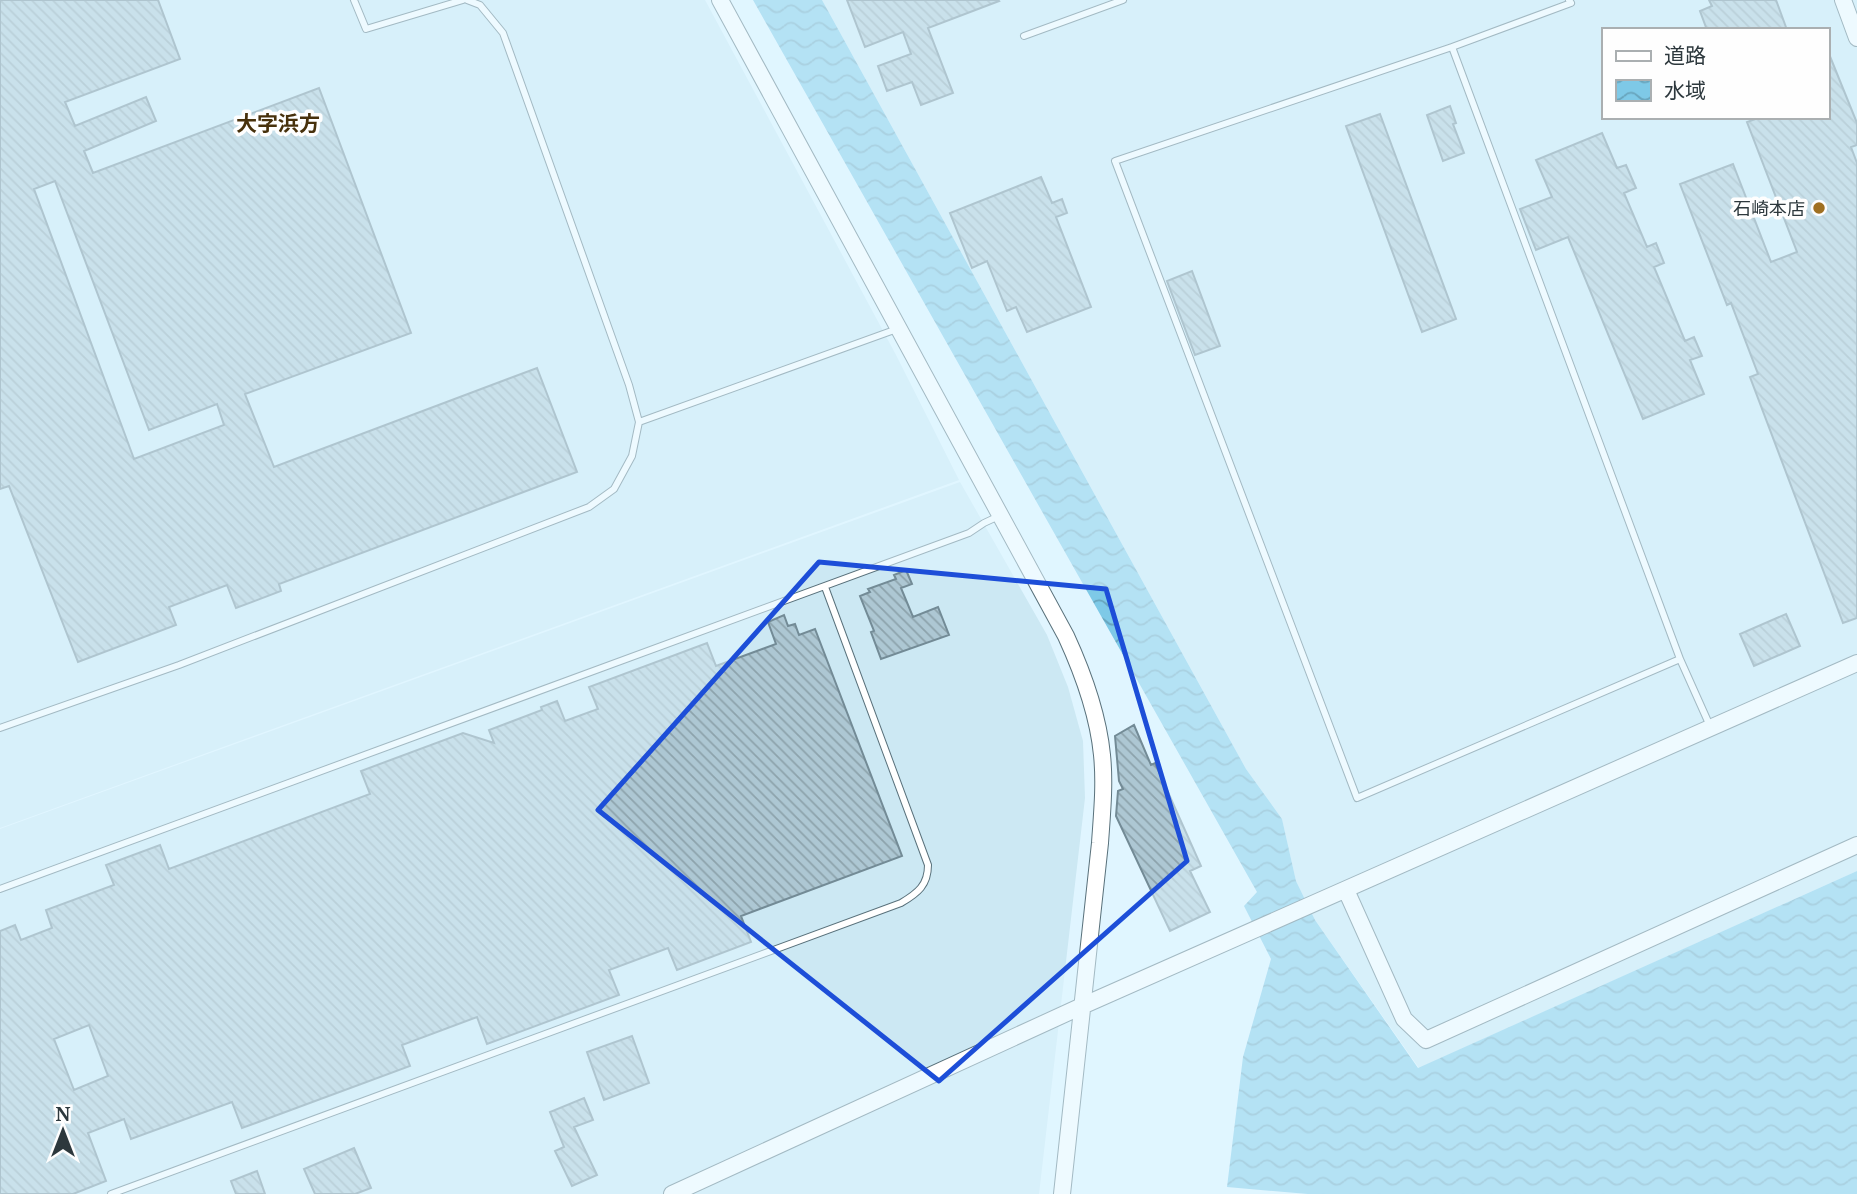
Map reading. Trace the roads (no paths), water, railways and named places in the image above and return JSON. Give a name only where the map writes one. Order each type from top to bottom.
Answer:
[{"type":"street","points":[[720,0],[1001,515],[1066,636],[1082,672],[1102,754],[1103,792],[1100,843],[1062,1194]]},
{"type":"street","points":[[1843,0],[1857,37]]},
{"type":"street","points":[[672,1194],[1082,1006],[1857,663]]},
{"type":"street","points":[[1346,890],[1404,1019],[1426,1040],[1857,845]]},
{"type":"lane","points":[[0,728],[179,665],[589,507],[614,489],[632,456],[639,422],[624,372],[503,33],[480,5],[465,0],[366,29],[354,0]]},
{"type":"lane","points":[[1024,36],[1123,0]]},
{"type":"lane","points":[[1569,0],[1571,3],[1452,47],[1115,161],[1357,798],[1680,659]]},
{"type":"lane","points":[[1452,47],[1680,659],[1710,728]]},
{"type":"lane","points":[[639,422],[900,328]]},
{"type":"lane","points":[[0,889],[825,587],[969,533],[1001,515]]},
{"type":"lane","points":[[111,1194],[889,908],[915,895],[925,884],[928,865],[825,587]]},
{"type":"water","points":[[753,0],[822,0],[1246,769],[1282,819],[1296,881],[1315,920],[1418,1068],[1857,871],[1857,1194],[1308,1194],[1227,1187],[1243,1057],[1271,959],[1244,906],[1257,892]]},
{"type":"place","name":"石崎本店","points":[[1819,208]]},
{"type":"district","name":"大字浜方","points":[[278,123]]}]
